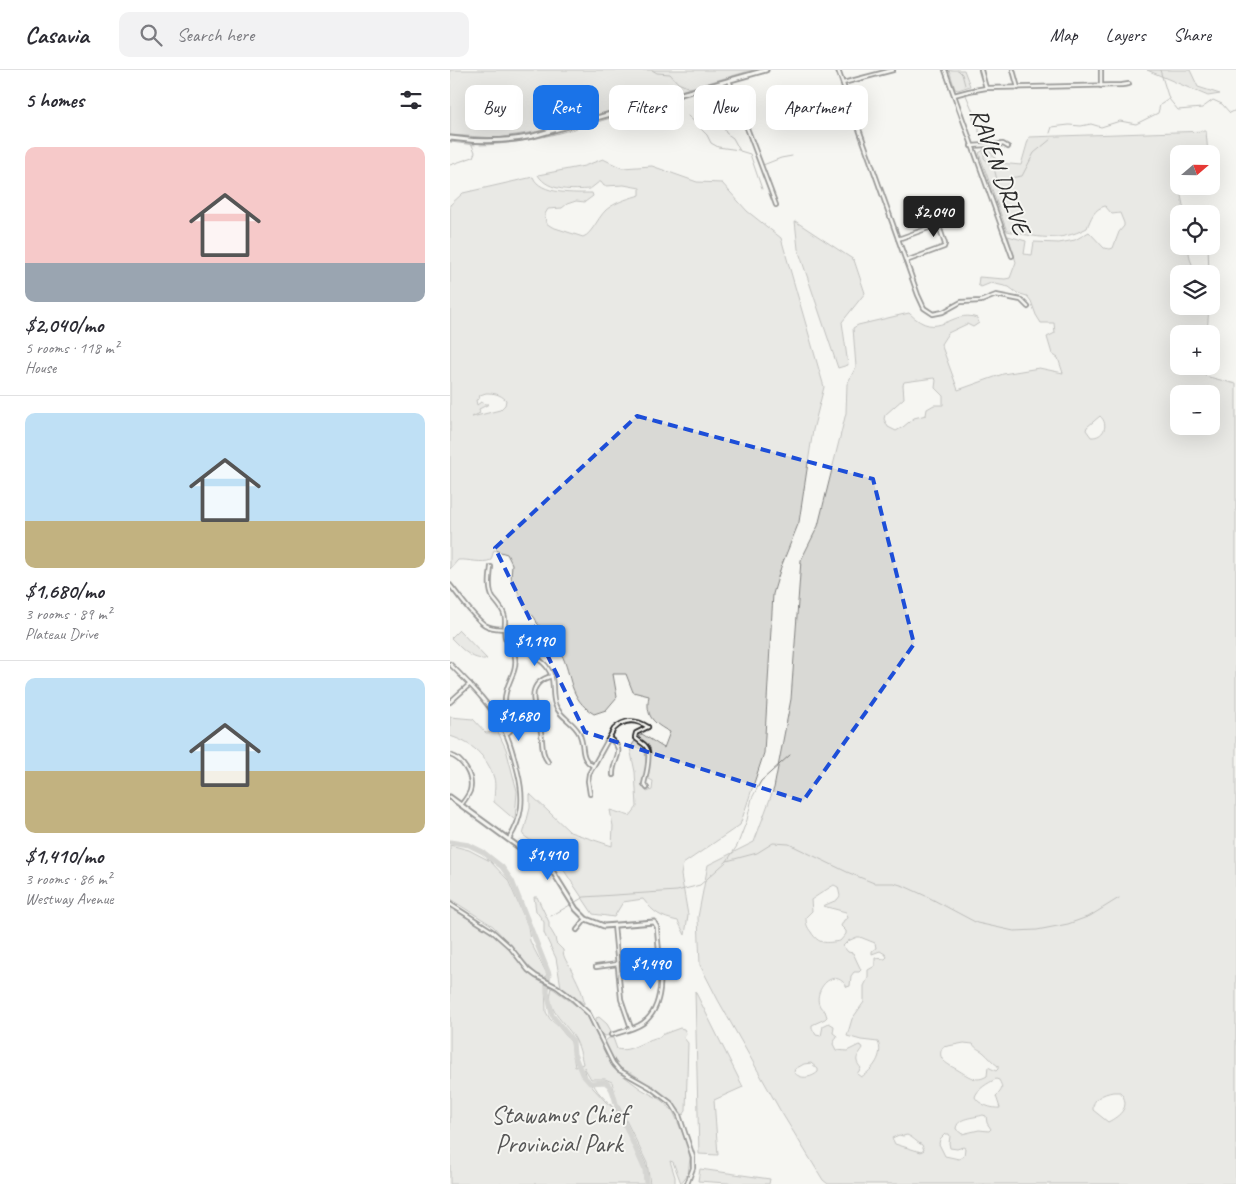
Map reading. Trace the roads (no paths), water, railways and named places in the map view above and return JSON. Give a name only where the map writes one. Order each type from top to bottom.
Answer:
[{"type":"street","points":[[450,138],[470,141],[499,141],[533,136],[766,70]]},
{"type":"street","points":[[838,70],[922,306],[931,313],[940,313],[961,302],[981,301],[996,295],[1021,300],[1028,307]]},
{"type":"street","points":[[843,83],[893,70]]},
{"type":"street","name":"RAVEN DRIVE","points":[[945,70],[1012,256]]},
{"type":"street","points":[[981,70],[986,88]]},
{"type":"street","points":[[1013,70],[1018,88]]},
{"type":"street","points":[[1101,70],[1101,86]]},
{"type":"street","points":[[729,80],[776,205]]},
{"type":"street","points":[[954,95],[974,89],[986,88],[1129,84]]},
{"type":"street","points":[[971,146],[1003,144],[1008,147]]},
{"type":"street","points":[[898,239],[937,225],[946,244],[944,247],[906,261]]},
{"type":"street","points":[[491,568],[491,591],[504,613],[505,637],[513,650],[516,661],[505,694],[506,706],[514,723],[511,731],[506,734]]},
{"type":"street","points":[[450,585],[481,622],[492,628],[519,634],[529,650],[546,665],[552,676],[556,708],[576,728],[580,736],[585,759],[593,766]]},
{"type":"street","points":[[450,664],[470,684],[495,715],[506,734],[521,786],[522,800],[521,816],[509,839]]},
{"type":"street","points":[[548,762],[543,752],[541,731],[533,697],[534,689],[538,683],[544,678],[552,676]]},
{"type":"street","points":[[450,702],[470,684]]},
{"type":"street","points":[[590,794],[588,781],[593,766],[618,725],[629,721],[648,727],[636,733],[635,737],[647,749],[647,774],[644,784],[647,788]]},
{"type":"street","points":[[609,738],[616,743],[619,749],[619,756],[613,769],[613,775]]},
{"type":"street","points":[[450,755],[460,759],[463,763],[470,782],[470,792],[461,805]]},
{"type":"street","points":[[450,797],[553,872],[576,909],[586,919],[600,925],[654,922],[656,927],[660,984],[659,1001],[653,1013],[644,1022],[611,1035]]},
{"type":"street","points":[[450,904],[492,931],[510,947],[528,970],[573,999],[589,1014],[606,1053],[618,1069],[651,1088],[672,1104],[676,1110],[693,1157],[693,1168],[687,1184]]},
{"type":"street","points":[[578,930],[586,919]]},
{"type":"street","points":[[614,925],[621,1000],[631,1028]]},
{"type":"street","points":[[596,967],[618,964]]},
{"type":"waterway","points":[[652,70],[657,73],[670,74],[678,83],[692,89]]},
{"type":"waterway","points":[[958,70],[962,74],[965,85]]},
{"type":"waterway","points":[[1160,70],[1169,99],[1178,110],[1202,108],[1213,100],[1222,104],[1230,113],[1236,110]]},
{"type":"waterway","points":[[966,95],[974,114],[973,120],[979,124],[979,132],[985,140]]},
{"type":"waterway","points":[[1050,133],[1052,127],[1069,125],[1081,126],[1091,124],[1101,127],[1120,121],[1136,124],[1158,113],[1160,105],[1169,99]]},
{"type":"waterway","points":[[688,116],[694,121]]},
{"type":"waterway","points":[[480,145],[518,142],[575,129],[609,118]]},
{"type":"waterway","points":[[702,130],[711,143],[718,147],[739,150]]},
{"type":"waterway","points":[[725,130],[733,138],[740,151],[750,154],[762,189]]},
{"type":"waterway","points":[[984,147],[984,158],[994,168],[997,180],[1022,176],[1034,153],[1051,139]]},
{"type":"waterway","points":[[450,142],[475,145]]},
{"type":"waterway","points":[[450,165],[473,157],[475,152],[472,145]]},
{"type":"waterway","points":[[763,165],[792,156]]},
{"type":"waterway","points":[[1208,255],[1209,265]]},
{"type":"waterway","points":[[551,916],[584,897],[677,891],[700,885],[727,861],[737,846],[747,820],[752,798],[761,781],[790,755]]},
{"type":"waterway","points":[[450,842],[469,845],[483,852],[502,867],[512,881],[549,974],[547,992],[552,1015],[573,1041],[574,1054],[582,1074],[590,1083],[605,1082],[609,1085],[619,1114],[645,1170],[646,1184]]},
{"type":"waterway","points":[[727,861],[757,853],[773,843],[789,844],[874,883],[894,883],[904,886],[977,923],[1014,931],[1037,930],[1068,924],[1090,916],[1119,898]]},
{"type":"waterway","points":[[593,1083],[598,1092],[618,1113]]},
{"type":"park label","name":"Stawamus Chief Provincial Park","points":[[559,1130]]}]
